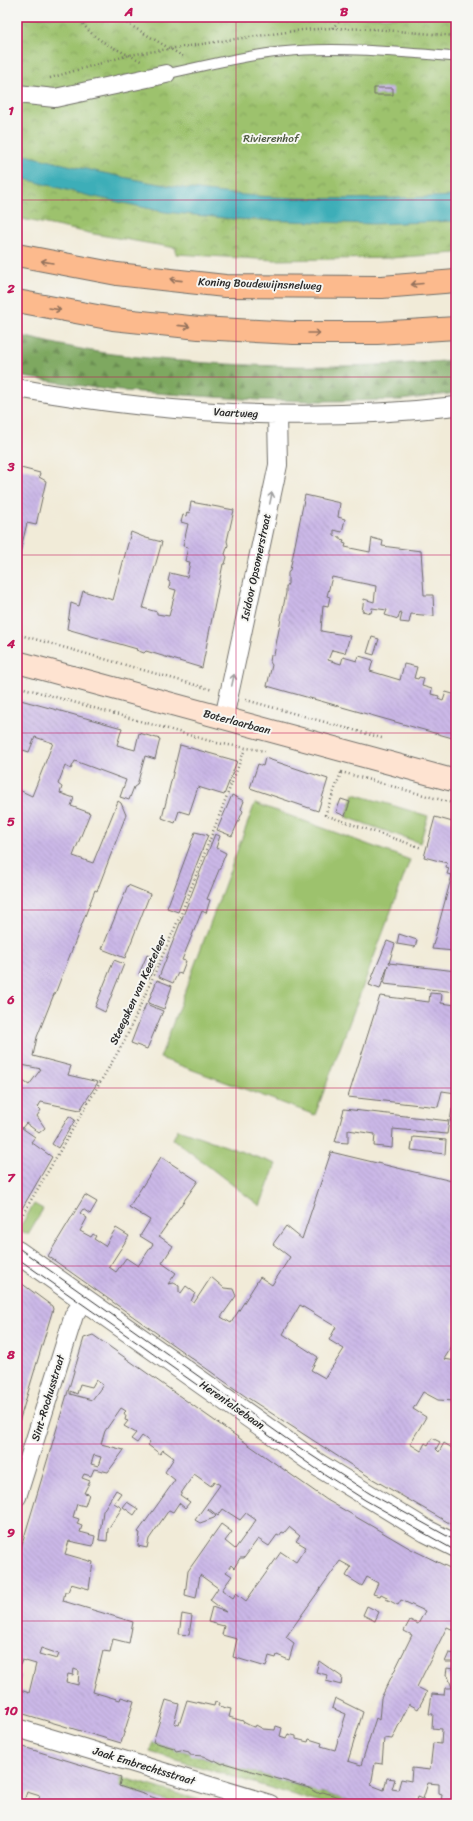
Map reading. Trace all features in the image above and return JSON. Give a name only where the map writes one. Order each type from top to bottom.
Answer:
[{"type":"highway","name":"Koning Boudewijnsnelweg","points":[[17,255],[117,274],[225,286],[382,287],[456,281]]},
{"type":"highway","points":[[17,301],[113,319],[207,328],[309,333],[377,333],[456,328]]},
{"type":"main road","name":"Boterlaarbaan","points":[[17,662],[456,781]]},
{"type":"street","points":[[17,94],[55,98],[166,74]]},
{"type":"street","name":"Vaartweg","points":[[17,388],[80,399],[136,406],[277,415],[373,413],[456,406]]},
{"type":"street","name":"Isidoor Opsomerstraat","points":[[224,718],[278,465],[277,415]]},
{"type":"street","name":"Herentalsebaan","points":[[17,1252],[318,1465],[426,1531],[456,1546]]},
{"type":"street","name":"Sint-Rochusstraat","points":[[17,1497],[74,1315],[84,1300]]},
{"type":"street","name":"Jaak Embrechtsstraat","points":[[17,1728],[270,1804]]},
{"type":"lane","points":[[166,74],[280,52],[310,50],[357,51],[456,57]]},
{"type":"path","points":[[79,17],[82,23],[99,40],[166,74]]},
{"type":"path","points":[[113,17],[115,20],[125,22],[171,48],[199,67]]},
{"type":"path","points":[[331,28],[344,17]]},
{"type":"path","points":[[17,634],[27,637]]},
{"type":"path","points":[[17,686],[212,742],[271,753]]},
{"type":"path","name":"Steegsken van Keeteleer","points":[[17,1224],[125,1040],[181,914],[245,749]]},
{"type":"path","points":[[334,771],[456,804]]},
{"type":"path","points":[[342,772],[325,815],[422,848]]},
{"type":"green space","name":"Rivierenhof","points":[[17,17],[456,17],[456,253],[391,258],[274,260],[176,254],[176,248],[94,234],[17,218]]},
{"type":"green space","points":[[17,335],[64,346],[100,352],[155,359],[241,365],[370,365],[456,360],[456,393],[401,400],[318,401],[259,400],[109,390],[17,376]]},
{"type":"green space","points":[[354,794],[428,816],[420,843],[346,817]]},
{"type":"green space","points":[[255,803],[410,860],[315,1115],[160,1058]]},
{"type":"green space","points":[[178,1129],[276,1164],[260,1206],[173,1139]]},
{"type":"green space","points":[[34,1204],[43,1209],[28,1234],[18,1230]]},
{"type":"green space","points":[[153,1742],[354,1802],[353,1804],[324,1804],[150,1752]]},
{"type":"green space","points":[[121,1777],[213,1804],[177,1804],[119,1786]]},
{"type":"water","points":[[17,153],[97,172],[178,187],[232,194],[288,198],[372,199],[456,196],[456,221],[373,224],[234,219],[165,212],[86,195],[17,177]]},
{"type":"building","points":[[374,88],[393,88],[393,95],[374,95]]},
{"type":"building","points":[[17,467],[40,473],[39,477],[46,481],[36,525],[27,523],[18,561]]},
{"type":"building","points":[[305,495],[340,503],[338,517],[345,519],[342,532],[334,530],[334,536],[340,537],[340,539],[344,540],[343,543],[346,544],[345,547],[370,552],[372,538],[383,541],[382,546],[421,551],[424,595],[433,595],[434,616],[411,614],[409,623],[400,622],[402,613],[400,612],[398,619],[385,615],[387,610],[372,608],[371,613],[362,611],[364,599],[374,602],[376,586],[332,577],[327,596],[330,597],[328,606],[323,605],[321,631],[350,636],[345,653],[332,650],[328,660],[341,664],[343,657],[357,661],[359,656],[373,660],[370,671],[400,680],[404,664],[417,667],[414,678],[424,678],[422,686],[432,689],[431,694],[439,696],[438,699],[443,701],[446,692],[456,695],[456,739],[267,686],[272,665],[270,662],[271,655],[274,655],[286,587],[288,584],[288,573],[290,570]]},
{"type":"building","points":[[191,502],[234,510],[225,554],[227,557],[225,564],[223,564],[202,668],[146,651],[144,653],[136,650],[137,649],[67,629],[71,603],[79,606],[83,591],[113,600],[131,532],[162,542],[143,608],[157,612],[157,614],[169,616],[176,590],[169,588],[170,582],[168,581],[170,573],[187,577],[190,562],[185,561],[188,547],[183,546],[188,524],[181,522],[183,515],[186,516],[187,512],[189,513]]},
{"type":"building","points":[[372,637],[379,639],[374,655],[367,653]]},
{"type":"building","points":[[17,699],[122,728],[117,745],[135,750],[139,733],[160,739],[155,759],[145,756],[137,785],[134,787],[129,800],[120,797],[126,780],[75,761],[71,769],[65,766],[58,784],[62,787],[60,793],[74,798],[71,806],[90,813],[73,856],[93,863],[118,801],[121,803],[126,815],[97,891],[95,890],[37,1037],[33,1056],[71,1066],[68,1075],[98,1082],[80,1110],[41,1102],[38,1107],[41,1110],[37,1116],[45,1128],[39,1133],[26,1123],[22,1128],[35,1137],[31,1142],[52,1157],[17,1217],[17,1077],[29,1085],[41,1069],[17,1064],[17,789],[32,796],[53,743],[35,737],[29,752],[17,748]]},
{"type":"building","points":[[180,745],[237,761],[224,795],[198,787],[189,814],[179,811],[175,823],[162,818]]},
{"type":"building","points":[[265,758],[328,779],[318,811],[250,788],[258,764],[263,766]]},
{"type":"building","points":[[232,795],[244,801],[241,809],[243,811],[232,836],[217,830]]},
{"type":"building","points":[[341,799],[350,802],[345,816],[336,812]]},
{"type":"building","points":[[435,817],[456,823],[456,949],[454,951],[432,949],[452,875],[447,874],[449,868],[446,867],[447,863],[424,857]]},
{"type":"building","points":[[195,832],[208,835],[178,912],[167,908]]},
{"type":"building","points":[[215,834],[220,836],[216,848],[226,853],[207,899],[210,900],[206,913],[202,911],[182,960],[186,961],[181,974],[178,973],[173,983],[159,977]]},
{"type":"building","points":[[128,885],[150,894],[125,958],[102,949]]},
{"type":"building","points":[[399,934],[417,940],[415,947],[397,944]]},
{"type":"building","points":[[387,941],[395,944],[389,963],[456,971],[456,992],[384,984],[388,965],[380,989],[369,985]]},
{"type":"building","points":[[147,955],[157,959],[149,979],[139,974]]},
{"type":"building","points":[[114,960],[124,964],[105,1012],[95,1007]]},
{"type":"building","points":[[157,980],[172,986],[164,1009],[148,1003]]},
{"type":"building","points":[[430,993],[442,994],[441,1003],[456,1005],[456,1093],[442,1091],[438,1107],[348,1097],[380,996],[429,1002]]},
{"type":"building","points":[[146,1004],[163,1011],[147,1049],[131,1043]]},
{"type":"building","points":[[344,1109],[449,1121],[447,1134],[393,1129],[392,1148],[374,1146],[375,1134],[348,1130],[348,1143],[335,1142]]},
{"type":"building","points":[[452,1109],[456,1109],[456,1122],[450,1121]]},
{"type":"building","points":[[69,1116],[75,1120],[58,1148],[52,1144]]},
{"type":"building","points":[[413,1137],[446,1140],[445,1154],[411,1150]]},
{"type":"building","points":[[331,1152],[456,1182],[456,1302],[451,1348],[444,1359],[456,1361],[456,1401],[438,1400],[423,1392],[413,1409],[426,1417],[410,1444],[421,1451],[425,1443],[428,1445],[432,1438],[440,1442],[436,1449],[439,1452],[444,1443],[452,1448],[456,1443],[456,1527],[371,1478],[245,1396],[48,1256],[85,1195],[97,1202],[90,1214],[83,1209],[80,1213],[87,1218],[80,1231],[91,1237],[93,1234],[96,1236],[94,1239],[105,1246],[116,1228],[129,1236],[109,1267],[116,1272],[126,1258],[138,1266],[153,1244],[140,1236],[150,1220],[129,1207],[161,1157],[198,1181],[159,1236],[173,1246],[162,1263],[176,1273],[168,1284],[174,1283],[179,1286],[179,1292],[181,1293],[186,1286],[195,1293],[191,1301],[194,1303],[211,1277],[224,1288],[233,1289],[236,1296],[221,1317],[231,1323],[260,1277],[272,1285],[290,1257],[273,1244],[286,1226],[302,1239]],"holes":[[[300,1305],[336,1327],[329,1340],[344,1349],[325,1378],[311,1370],[318,1357],[283,1334]]]},
{"type":"building","points":[[17,1280],[52,1306],[53,1309],[17,1429]]},
{"type":"building","points":[[93,1335],[327,1500],[411,1549],[456,1571],[456,1631],[447,1627],[417,1687],[427,1692],[418,1709],[409,1704],[392,1739],[384,1738],[382,1764],[375,1763],[371,1785],[384,1790],[387,1778],[395,1779],[392,1789],[398,1790],[401,1779],[411,1781],[412,1768],[430,1770],[433,1743],[441,1744],[442,1729],[432,1728],[433,1714],[429,1714],[432,1694],[444,1695],[445,1688],[452,1688],[448,1676],[446,1675],[447,1668],[453,1669],[454,1662],[445,1662],[449,1653],[456,1654],[456,1804],[441,1804],[442,1794],[439,1793],[439,1784],[428,1783],[423,1799],[418,1797],[416,1804],[353,1804],[354,1802],[323,1792],[317,1793],[309,1788],[224,1763],[222,1764],[203,1756],[190,1755],[189,1752],[181,1750],[176,1751],[174,1748],[153,1742],[166,1700],[179,1704],[174,1723],[179,1725],[187,1700],[214,1706],[215,1702],[219,1703],[218,1706],[231,1709],[229,1717],[243,1721],[251,1726],[255,1727],[256,1725],[263,1729],[275,1730],[276,1726],[282,1728],[280,1736],[286,1738],[288,1734],[296,1736],[296,1739],[308,1742],[309,1739],[322,1743],[321,1746],[335,1750],[346,1714],[332,1708],[335,1698],[363,1712],[348,1761],[361,1765],[376,1718],[379,1720],[381,1698],[412,1635],[404,1631],[410,1620],[418,1624],[425,1611],[401,1600],[398,1605],[386,1599],[387,1597],[381,1594],[380,1596],[373,1594],[378,1583],[367,1577],[362,1586],[346,1576],[351,1567],[340,1561],[286,1637],[294,1643],[289,1660],[277,1655],[276,1658],[269,1656],[266,1667],[233,1657],[237,1639],[222,1635],[224,1626],[208,1622],[212,1607],[226,1612],[210,1600],[218,1588],[200,1575],[196,1598],[185,1595],[188,1571],[221,1524],[232,1532],[225,1541],[235,1549],[256,1520],[246,1513],[240,1520],[223,1509],[218,1516],[208,1508],[208,1510],[216,1516],[214,1518],[200,1523],[195,1520],[220,1485],[214,1481],[211,1486],[194,1474],[180,1495],[190,1502],[185,1508],[179,1503],[173,1512],[169,1510],[149,1539],[147,1548],[138,1546],[140,1533],[138,1532],[175,1480],[165,1472],[174,1458],[163,1450],[160,1454],[148,1445],[150,1442],[142,1436],[137,1443],[131,1439],[136,1433],[124,1426],[128,1421],[125,1420],[126,1416],[124,1413],[126,1411],[121,1408],[105,1431],[101,1444],[124,1450],[108,1472],[94,1469],[91,1476],[84,1474],[82,1478],[90,1481],[84,1493],[89,1494],[85,1506],[77,1504],[73,1517],[79,1519],[77,1524],[82,1526],[80,1532],[95,1536],[93,1546],[69,1541],[65,1554],[93,1562],[89,1589],[71,1584],[68,1592],[65,1592],[63,1601],[133,1622],[129,1643],[113,1639],[110,1652],[103,1651],[93,1692],[120,1700],[121,1697],[134,1701],[121,1743],[17,1712],[17,1675],[21,1676],[18,1689],[29,1693],[36,1664],[22,1660],[17,1673],[17,1561],[84,1338]],"holes":[[[96,1380],[103,1385],[92,1400],[70,1394],[70,1391],[77,1394],[80,1384],[92,1387]],[[94,1455],[101,1457],[98,1466],[91,1464]],[[289,1527],[300,1536],[296,1541],[306,1547],[296,1562],[281,1552],[246,1601],[236,1593],[233,1598],[222,1590],[232,1576],[226,1572],[231,1565],[234,1568],[240,1558],[244,1558],[258,1539],[269,1546],[277,1535],[279,1536],[282,1532],[284,1533]],[[41,1648],[59,1654],[57,1659],[39,1654]],[[74,1669],[79,1671],[78,1685],[66,1682],[68,1674],[73,1675]]]},
{"type":"building","points":[[116,1490],[121,1493],[114,1503],[122,1508],[108,1529],[107,1541],[99,1540],[103,1511]]},
{"type":"building","points":[[127,1502],[138,1509],[134,1515],[123,1507]]},
{"type":"building","points":[[367,1606],[379,1612],[375,1621],[363,1615]]},
{"type":"building","points":[[182,1614],[192,1616],[189,1635],[179,1634]]},
{"type":"building","points":[[319,1661],[342,1677],[341,1685],[326,1681],[327,1675],[316,1672]]},
{"type":"building","points":[[17,1745],[121,1777],[119,1786],[173,1804],[37,1804],[40,1796],[27,1792],[23,1804],[17,1804],[17,1778],[20,1769],[17,1768]]},
{"type":"tram line","points":[[17,1247],[291,1442],[369,1493],[456,1541]]},
{"type":"tram line","points":[[17,1258],[315,1468],[365,1500],[456,1551]]}]
